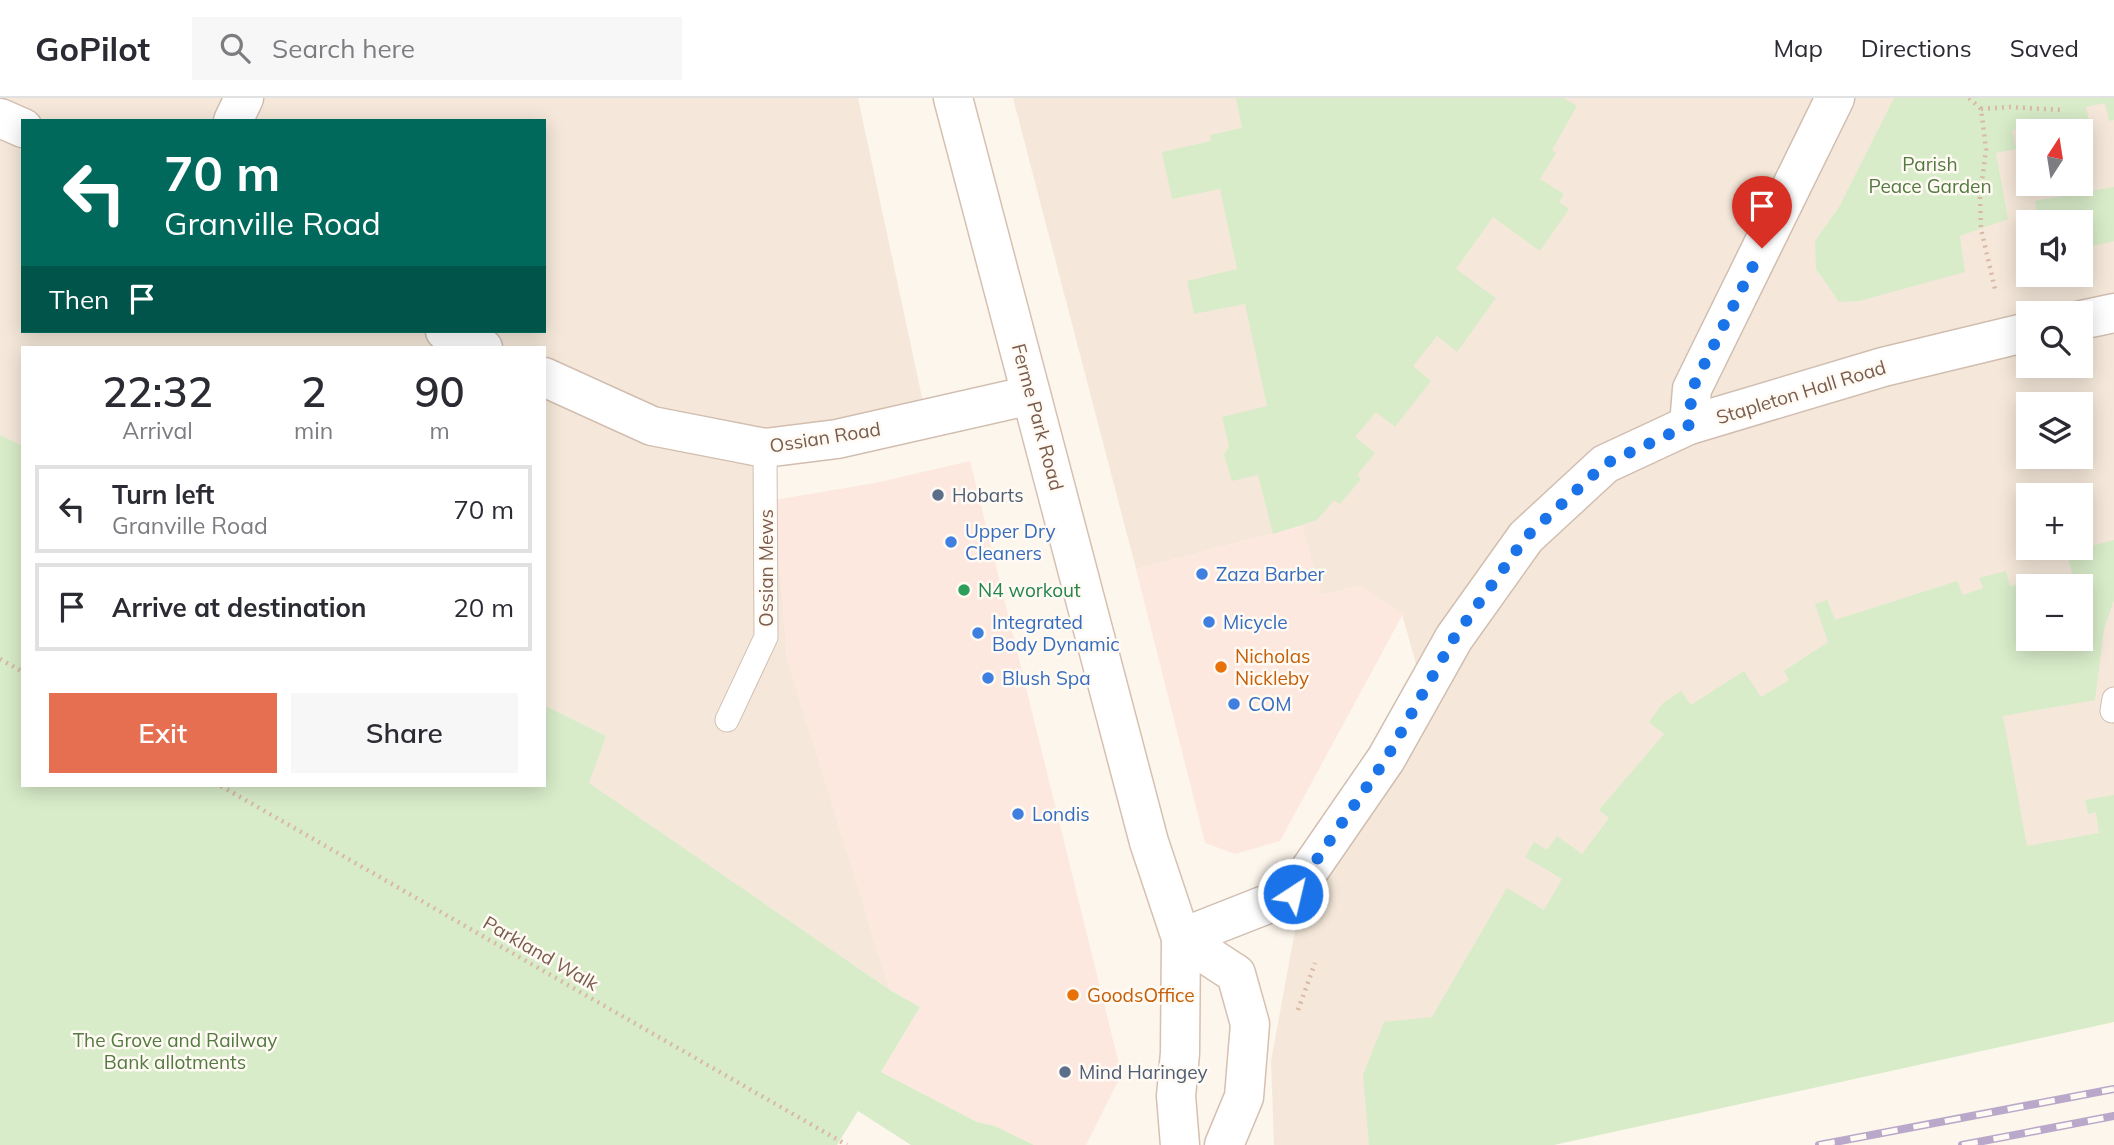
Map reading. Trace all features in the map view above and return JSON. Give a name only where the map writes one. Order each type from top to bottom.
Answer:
[{"type":"street","points":[[234,119],[244,98]]},
{"type":"street","name":"Ferme Park Road","points":[[953,98],[1149,842],[1181,938]]},
{"type":"street","points":[[1689,425],[1692,389],[1835,98]]},
{"type":"street","points":[[0,118],[21,127]]},
{"type":"street","points":[[2093,317],[2114,313]]},
{"type":"street","points":[[449,333],[479,346]]},
{"type":"street","name":"Stapleton Hall Road","points":[[1181,938],[1293,894],[1386,759],[1454,638],[1526,537],[1605,464],[1689,425],[1883,367],[2016,335]]},
{"type":"street","name":"Ossian Road","points":[[546,378],[652,426],[765,448],[837,439],[1031,395]]},
{"type":"street","points":[[1180,1145],[1176,1096],[1180,1053],[1181,938]]},
{"type":"street","points":[[1181,938],[1236,974],[1250,1024],[1244,1097],[1224,1145]]},
{"type":"lane","name":"Ossian Mews","points":[[727,720],[766,637],[765,448]]},
{"type":"path","points":[[1969,98],[1981,110],[1986,149],[1980,198],[1981,229],[2016,329]]},
{"type":"path","points":[[1981,110],[2009,107],[2064,110]]},
{"type":"path","points":[[0,659],[21,671]]},
{"type":"path","name":"Parkland Walk","points":[[223,787],[847,1145]]},
{"type":"shaded area","points":[[0,98],[858,98],[923,402],[771,441],[787,658],[890,990],[588,783],[606,736],[546,706],[546,346],[21,346],[21,445],[0,435]]},
{"type":"shaded area","points":[[1013,98],[2114,98],[2114,899],[1369,1145],[1274,1145],[1271,1061],[1301,898],[1419,675],[1402,614],[1360,586],[1321,595],[1302,526],[1136,569]]},
{"type":"shaded area","points":[[970,461],[1120,1068],[1118,1081],[1086,1145],[1034,1145],[995,1126],[977,1122],[881,1072],[920,1007],[890,990],[787,658],[774,500],[875,483]]},
{"type":"shaded area","points":[[1302,526],[1321,595],[1360,586],[1403,614],[1280,841],[1235,854],[1205,843],[1136,569]]},
{"type":"green space","points":[[1236,98],[1563,98],[1577,106],[1552,150],[1556,153],[1540,179],[1564,194],[1559,202],[1569,209],[1540,251],[1493,217],[1456,269],[1496,298],[1457,352],[1437,336],[1413,366],[1431,381],[1395,427],[1376,412],[1355,437],[1375,453],[1357,475],[1361,479],[1340,504],[1334,500],[1317,520],[1273,534],[1258,475],[1232,481],[1224,455],[1229,446],[1222,417],[1267,406],[1245,304],[1194,314],[1187,281],[1237,269],[1220,189],[1172,199],[1162,152],[1211,141],[1210,135],[1242,128]]},
{"type":"green space","name":"Parish Peace Garden","points":[[1894,98],[2114,98],[2114,120],[2109,121],[2105,103],[2086,107],[2089,119],[2016,119],[2016,129],[2012,130],[2016,149],[1996,153],[2008,219],[1960,236],[1965,272],[1859,301],[1839,302],[1816,269],[1815,241],[1839,207]]},
{"type":"green space","points":[[2114,187],[2114,241],[2093,246],[2093,210],[2037,210],[2035,201],[2063,196],[2093,196],[2093,191]]},
{"type":"green space","name":"The Grove and Railway Bank allotments","points":[[0,435],[21,445],[21,787],[546,787],[546,706],[606,736],[589,783],[890,990],[920,1007],[881,1072],[977,1122],[995,1126],[1034,1145],[911,1145],[858,1111],[837,1145],[0,1145]]},
{"type":"green space","points":[[2114,540],[2114,600],[2104,629],[2095,700],[2003,716],[2027,846],[2099,833],[2096,812],[2088,814],[2085,800],[2114,795],[2114,1022],[1554,1145],[1369,1145],[1363,1075],[1384,1022],[1432,1017],[1507,888],[1544,910],[1562,879],[1525,857],[1534,842],[1547,850],[1557,836],[1582,854],[1609,818],[1599,810],[1664,734],[1649,722],[1663,703],[1681,691],[1691,705],[1744,671],[1761,697],[1789,680],[1784,671],[1828,642],[1815,604],[1827,600],[1835,620],[1957,581],[1963,595],[1983,588],[1979,578],[2006,571],[2010,586],[2016,585],[2016,651],[2093,651],[2093,574],[2072,574],[2069,560],[2093,560],[2093,545]]},
{"type":"railway","points":[[1819,1145],[2114,1089]]},
{"type":"railway","points":[[1962,1145],[2114,1116]]},
{"type":"place","name":"Hobarts","points":[[938,495]]},
{"type":"place","name":"Upper Dry Cleaners","points":[[951,542]]},
{"type":"place","name":"Zaza Barber","points":[[1202,574]]},
{"type":"place","name":"N4 workout","points":[[964,590]]},
{"type":"place","name":"Micycle","points":[[1209,622]]},
{"type":"place","name":"Integrated Body Dynamic","points":[[978,633]]},
{"type":"place","name":"Nicholas Nickleby","points":[[1221,667]]},
{"type":"place","name":"Blush Spa","points":[[988,678]]},
{"type":"place","name":"COM","points":[[1234,704]]},
{"type":"place","name":"Londis","points":[[1018,814]]},
{"type":"place","name":"GoodsOffice","points":[[1073,995]]},
{"type":"place","name":"Mind Haringey","points":[[1065,1072]]},
{"type":"route","points":[[1293,894],[1386,759],[1454,638],[1526,537],[1605,464],[1689,425],[1692,389],[1762,248]]}]
